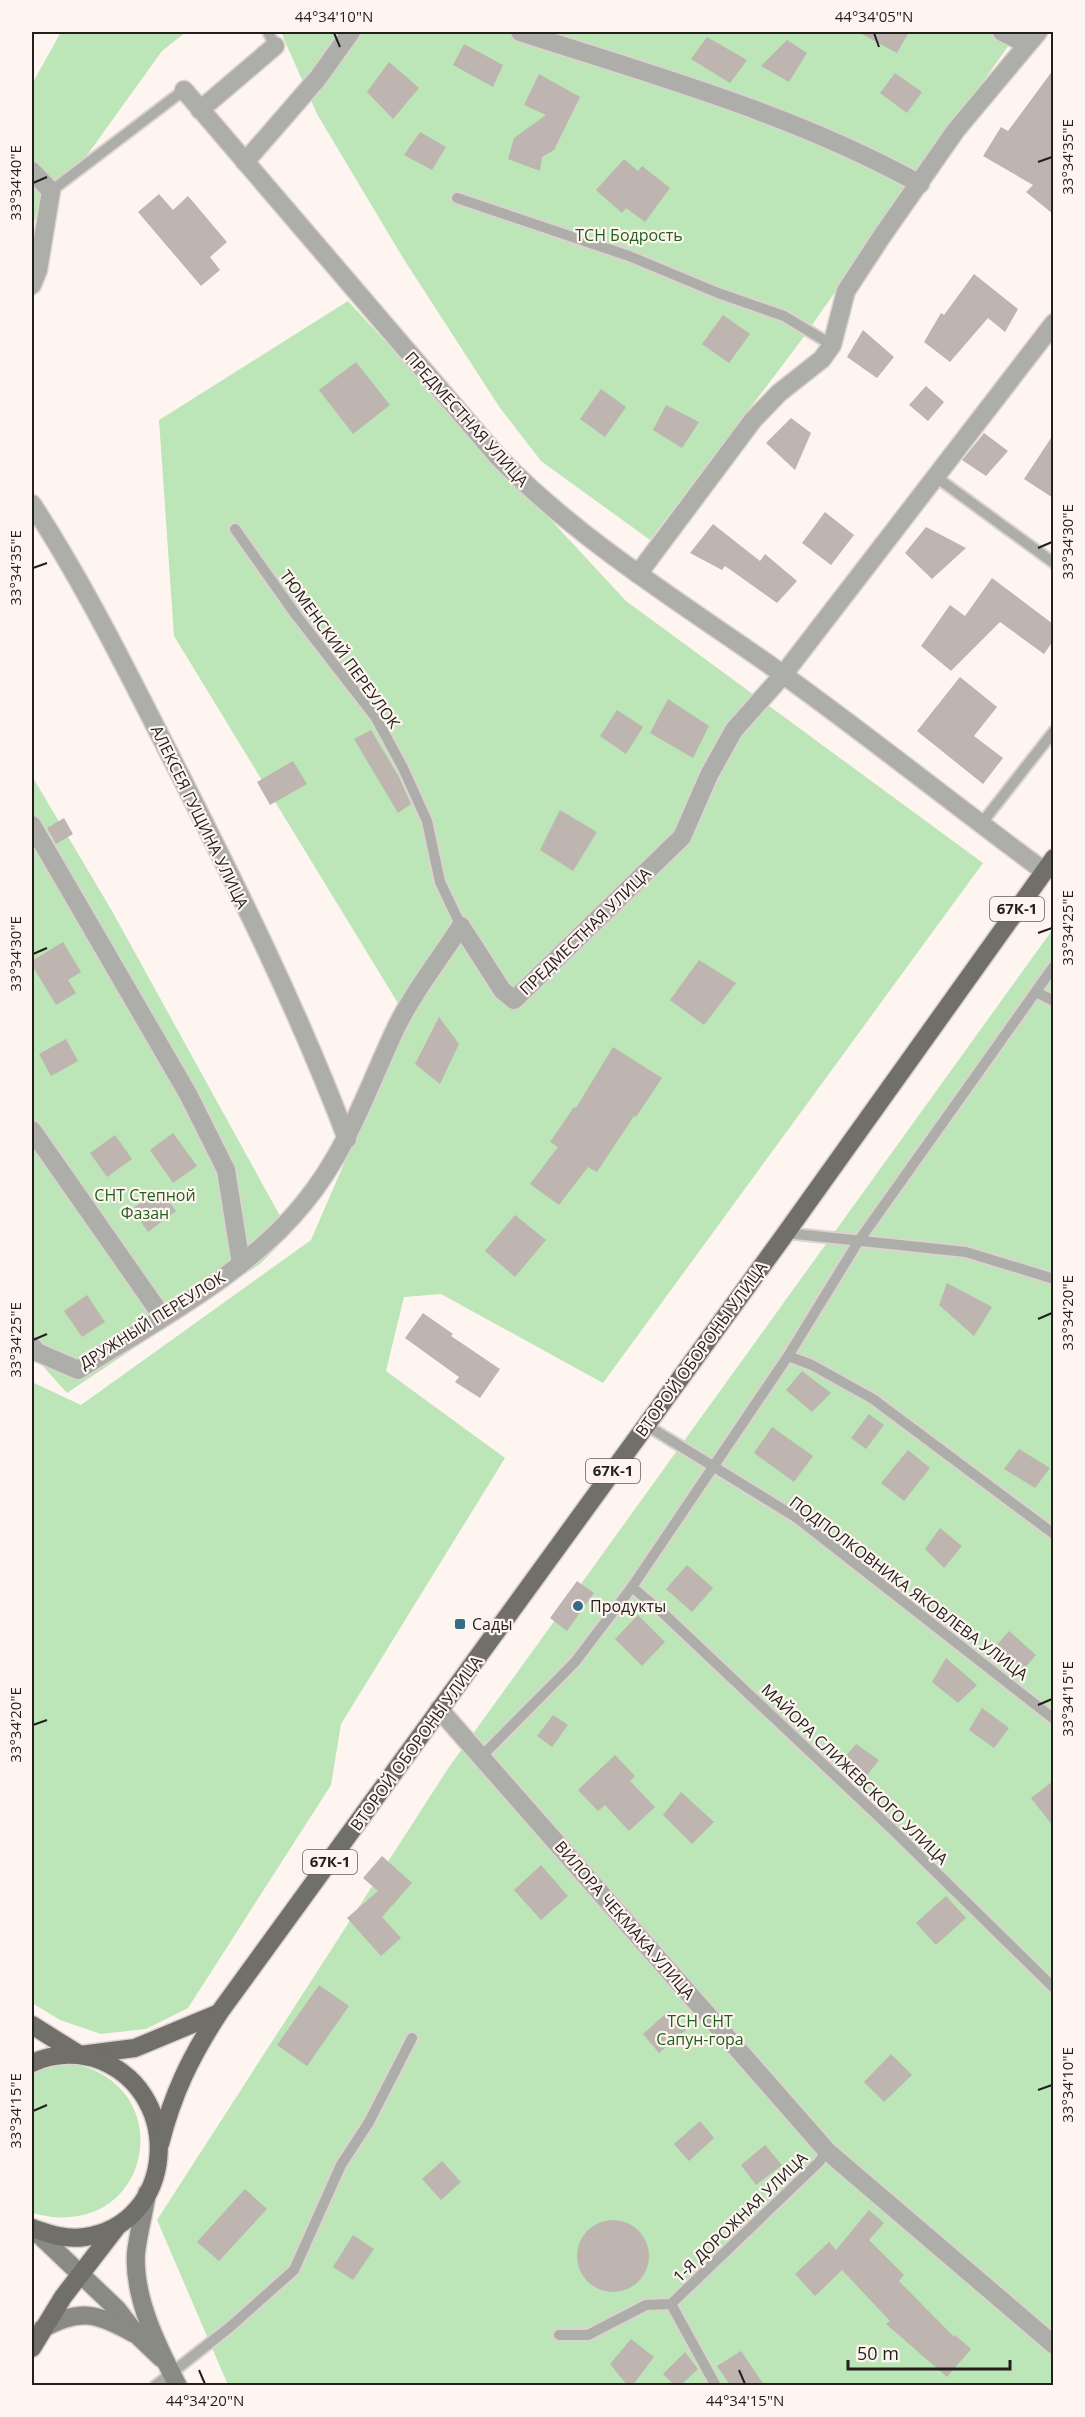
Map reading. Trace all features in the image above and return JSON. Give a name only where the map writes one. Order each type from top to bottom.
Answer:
[{"type":"main road","name":"ВТОРОЙ ОБОРОНЫ УЛИЦА","points":[[219,2013],[786,1233],[1049,865]]},
{"type":"main road","name":"67К-1","points":[[32,2063],[49,2057],[135,2048],[219,2013]]},
{"type":"main road","name":"67К-1","points":[[172,2373],[149,2322],[136,2271],[136,2252],[147,2193],[157,2169],[160,2144],[171,2101],[182,2076],[219,2013]]},
{"type":"main road","points":[[32,2025],[80,2055]]},
{"type":"main road","name":"67К-1","points":[[80,2055],[111,2065],[136,2085],[154,2112],[160,2144]]},
{"type":"main road","name":"67К-1","points":[[32,2228],[64,2238],[84,2237],[119,2224],[147,2193]]},
{"type":"main road","points":[[32,2348],[42,2329],[81,2273],[119,2224]]},
{"type":"main road","name":"67К-1","points":[[32,2228],[117,2309],[172,2373]]},
{"type":"main road","points":[[42,2329],[58,2320],[81,2314],[112,2322],[137,2335]]},
{"type":"street","points":[[245,162],[318,78],[351,32]]},
{"type":"street","points":[[520,32],[774,116],[870,156],[920,184]]},
{"type":"street","points":[[638,574],[753,420],[779,393],[822,359],[832,345],[846,291],[956,130],[1033,38],[1002,32]]},
{"type":"street","points":[[200,110],[272,39]]},
{"type":"street","name":"ПРЕДМЕСТНАЯ УЛИЦА","points":[[183,90],[498,457],[548,505],[638,574],[783,675],[981,824],[1049,865]]},
{"type":"street","points":[[32,171],[51,191],[38,270],[32,285]]},
{"type":"street","points":[[783,675],[1053,323]]},
{"type":"street","name":"АЛЕКСЕЯ ГУЩИНА УЛИЦА","points":[[32,504],[58,544],[204,822],[287,998],[348,1139]]},
{"type":"street","name":"ПРЕДМЕСТНАЯ УЛИЦА","points":[[461,926],[502,990],[514,1000],[682,837],[709,775],[734,730],[783,675]]},
{"type":"street","points":[[32,825],[188,1094],[226,1170],[241,1264]]},
{"type":"street","points":[[348,1139],[396,1028],[461,926]]},
{"type":"street","points":[[32,1130],[162,1316]]},
{"type":"street","name":"ДРУЖНЫЙ ПЕРЕУЛОК","points":[[32,1346],[37,1353],[78,1370],[162,1316],[241,1264],[280,1230],[305,1202],[348,1139]]},
{"type":"street","points":[[32,1355],[57,1361]]},
{"type":"street","name":"ВИЛОРА ЧЕКМАКА УЛИЦА","points":[[439,1709],[827,2151],[1053,2345]]},
{"type":"lane","points":[[51,191],[183,90]]},
{"type":"lane","points":[[457,198],[629,256],[718,293],[784,316],[832,345]]},
{"type":"lane","points":[[936,477],[1053,563]]},
{"type":"lane","name":"ТЮМЕНСКИЙ ПЕРЕУЛОК","points":[[235,529],[296,615],[376,718],[404,768],[428,821],[440,882],[461,926]]},
{"type":"lane","points":[[981,824],[1053,731]]},
{"type":"lane","points":[[481,1757],[575,1662],[632,1587],[788,1356],[858,1242],[1053,966]]},
{"type":"lane","points":[[1036,992],[1053,1001]]},
{"type":"lane","points":[[786,1233],[966,1252],[1053,1279]]},
{"type":"lane","points":[[788,1356],[812,1365],[873,1399],[1053,1534]]},
{"type":"lane","name":"ПОДПОЛКОВНИКА ЯКОВЛЕВА УЛИЦА","points":[[646,1425],[797,1518],[1053,1719]]},
{"type":"lane","name":"МАЙОРА СЛИЖЕВСКОГО УЛИЦА","points":[[632,1587],[664,1614],[892,1829],[1053,1988]]},
{"type":"lane","points":[[155,2385],[230,2327],[294,2270],[341,2165],[369,2122],[411,2038]]},
{"type":"lane","name":"1-Я ДОРОЖНАЯ УЛИЦА","points":[[671,2304],[819,2163],[827,2151]]},
{"type":"lane","points":[[559,2335],[588,2335],[646,2305],[671,2304],[716,2385]]},
{"type":"green space","points":[[61,32],[186,32],[162,51],[49,208],[47,202],[32,224],[32,84]]},
{"type":"green space","name":"ТСН Бодрость","points":[[281,32],[1018,32],[800,342],[650,540],[541,461],[500,408],[403,258],[317,114]]},
{"type":"green space","points":[[348,301],[626,601],[983,863],[603,1383],[441,1294],[404,1297],[386,1371],[505,1458],[341,1724],[331,1785],[188,2008],[146,2029],[101,2034],[60,2020],[32,2003],[32,1382],[81,1405],[311,1240],[407,1018],[174,636],[159,420]]},
{"type":"green space","name":"СНТ Степной Фазан","points":[[32,776],[112,911],[290,1234],[260,1264],[67,1393],[32,1354]]},
{"type":"green space","name":"ТСН СНТ Сапун-гора","points":[[1053,929],[1053,2385],[228,2385],[157,2220],[449,1767]]},
{"type":"green space","points":[[64,2063],[91,2069],[118,2087],[135,2111],[141,2138],[137,2166],[123,2190],[101,2208],[70,2217],[32,2213],[32,2071]]},
{"type":"building","points":[[858,32],[909,32],[897,53]]},
{"type":"building","points":[[707,37],[747,60],[730,83],[691,59]]},
{"type":"building","points":[[787,40],[807,53],[789,82],[761,66]]},
{"type":"building","points":[[464,44],[503,65],[493,87],[453,65]]},
{"type":"building","points":[[389,62],[419,88],[393,119],[367,92]]},
{"type":"building","points":[[1053,70],[1053,214],[1026,192],[1033,185],[983,156],[1001,127],[1008,131]]},
{"type":"building","points":[[895,73],[922,92],[907,113],[880,93]]},
{"type":"building","points":[[539,74],[580,97],[554,150],[542,157],[540,171],[508,159],[514,138],[546,115],[524,105]]},
{"type":"building","points":[[420,132],[446,147],[432,170],[404,155]]},
{"type":"building","points":[[624,159],[638,171],[642,166],[670,188],[645,222],[626,208],[622,213],[596,190]]},
{"type":"building","points":[[159,194],[173,210],[188,196],[227,242],[210,257],[220,270],[201,286],[138,212]]},
{"type":"building","points":[[974,274],[1018,309],[1005,332],[988,318],[950,362],[924,342],[941,313],[944,315]]},
{"type":"building","points":[[723,315],[750,334],[729,363],[702,344]]},
{"type":"building","points":[[863,330],[894,357],[877,378],[847,357]]},
{"type":"building","points":[[356,362],[390,405],[353,434],[319,390]]},
{"type":"building","points":[[926,386],[944,402],[928,421],[909,405]]},
{"type":"building","points":[[601,389],[626,407],[605,437],[580,419]]},
{"type":"building","points":[[666,405],[699,422],[682,448],[653,430]]},
{"type":"building","points":[[791,418],[811,433],[795,470],[766,443]]},
{"type":"building","points":[[984,433],[1008,451],[986,476],[962,460]]},
{"type":"building","points":[[1053,435],[1053,498],[1024,479]]},
{"type":"building","points":[[825,512],[854,535],[831,565],[802,543]]},
{"type":"building","points":[[713,524],[760,561],[765,554],[797,581],[777,603],[725,566],[722,570],[690,553]]},
{"type":"building","points":[[926,527],[966,548],[932,579],[905,553]]},
{"type":"building","points":[[992,578],[1053,624],[1053,641],[1044,654],[1000,622],[951,671],[921,646],[950,605],[965,616]]},
{"type":"building","points":[[960,677],[997,707],[974,736],[1003,758],[983,784],[917,731]]},
{"type":"building","points":[[668,699],[709,726],[693,758],[650,733]]},
{"type":"building","points":[[617,710],[643,727],[626,754],[600,736]]},
{"type":"building","points":[[371,730],[399,777],[411,804],[398,813],[354,739]]},
{"type":"building","points":[[293,761],[307,784],[270,805],[257,782]]},
{"type":"building","points":[[560,810],[597,832],[573,871],[540,850]]},
{"type":"building","points":[[64,818],[73,834],[56,844],[47,828]]},
{"type":"building","points":[[63,942],[81,972],[68,980],[76,993],[56,1005],[32,965],[32,961]]},
{"type":"building","points":[[699,960],[736,983],[704,1025],[670,1000]]},
{"type":"building","points":[[439,1017],[459,1044],[440,1084],[415,1064]]},
{"type":"building","points":[[66,1039],[78,1061],[51,1076],[39,1054]]},
{"type":"building","points":[[613,1047],[662,1078],[597,1172],[588,1167],[559,1205],[530,1184],[558,1147],[550,1142],[574,1107],[576,1108]]},
{"type":"building","points":[[173,1133],[197,1166],[173,1183],[150,1150]]},
{"type":"building","points":[[115,1135],[132,1159],[107,1177],[90,1153]]},
{"type":"building","points":[[159,1189],[176,1211],[148,1232],[132,1209]]},
{"type":"building","points":[[515,1215],[546,1240],[515,1277],[485,1251]]},
{"type":"building","points":[[947,1283],[992,1307],[974,1336],[939,1305]]},
{"type":"building","points":[[87,1295],[105,1322],[82,1337],[64,1311]]},
{"type":"building","points":[[423,1313],[453,1334],[451,1336],[500,1369],[480,1398],[455,1382],[459,1377],[405,1338]]},
{"type":"building","points":[[802,1371],[831,1393],[812,1412],[786,1390]]},
{"type":"building","points":[[869,1414],[884,1425],[866,1449],[851,1438]]},
{"type":"building","points":[[772,1427],[813,1456],[794,1482],[754,1453]]},
{"type":"building","points":[[1019,1449],[1050,1468],[1035,1488],[1004,1469]]},
{"type":"building","points":[[908,1450],[930,1468],[904,1501],[881,1483]]},
{"type":"building","points":[[940,1528],[962,1546],[944,1568],[925,1549]]},
{"type":"building","points":[[687,1565],[713,1588],[692,1612],[666,1589]]},
{"type":"building","points":[[577,1581],[594,1593],[567,1631],[550,1618]]},
{"type":"building","points":[[638,1615],[665,1642],[642,1666],[615,1639]]},
{"type":"building","points":[[1009,1631],[1036,1655],[1023,1670],[996,1646]]},
{"type":"building","points":[[946,1658],[977,1685],[958,1703],[932,1682]]},
{"type":"building","points":[[982,1708],[1009,1728],[994,1748],[969,1730]]},
{"type":"building","points":[[553,1715],[568,1725],[552,1747],[537,1736]]},
{"type":"building","points":[[856,1744],[879,1760],[864,1779],[840,1763]]},
{"type":"building","points":[[615,1755],[635,1776],[630,1781],[655,1807],[629,1831],[605,1805],[598,1811],[578,1790]]},
{"type":"building","points":[[1053,1781],[1053,1826],[1031,1798]]},
{"type":"building","points":[[681,1792],[714,1822],[692,1844],[663,1815]]},
{"type":"building","points":[[382,1856],[412,1883],[382,1917],[401,1938],[381,1956],[347,1918],[378,1891],[363,1878]]},
{"type":"building","points":[[541,1865],[568,1896],[541,1920],[514,1890]]},
{"type":"building","points":[[946,1896],[966,1918],[936,1945],[916,1923]]},
{"type":"building","points":[[319,1985],[349,2006],[307,2066],[277,2045]]},
{"type":"building","points":[[669,2011],[686,2030],[659,2053],[643,2034]]},
{"type":"building","points":[[891,2054],[912,2075],[884,2102],[864,2082]]},
{"type":"building","points":[[700,2121],[714,2138],[689,2161],[674,2144]]},
{"type":"building","points":[[765,2145],[782,2165],[756,2185],[741,2165]]},
{"type":"building","points":[[442,2161],[461,2182],[441,2200],[422,2179]]},
{"type":"building","points":[[245,2189],[267,2209],[219,2261],[197,2242]]},
{"type":"building","points":[[869,2210],[884,2223],[869,2240],[904,2275],[899,2281],[954,2337],[955,2335],[971,2349],[947,2377],[886,2324],[890,2321],[842,2270],[815,2296],[795,2274],[829,2242],[836,2250]]},
{"type":"building","points":[[613,2220],[633,2226],[643,2236],[649,2256],[643,2276],[633,2286],[613,2292],[593,2286],[583,2276],[577,2256],[583,2236],[593,2226]]},
{"type":"building","points":[[353,2235],[374,2249],[353,2280],[333,2267]]},
{"type":"building","points":[[631,2339],[654,2357],[633,2385],[627,2385],[610,2364]]},
{"type":"building","points":[[741,2351],[764,2385],[730,2385],[717,2366]]},
{"type":"building","points":[[685,2352],[698,2369],[681,2385],[674,2385],[663,2374]]},
{"type":"place","name":"Продукты","points":[[578,1606]]},
{"type":"place","name":"Сады","points":[[460,1624]]}]
